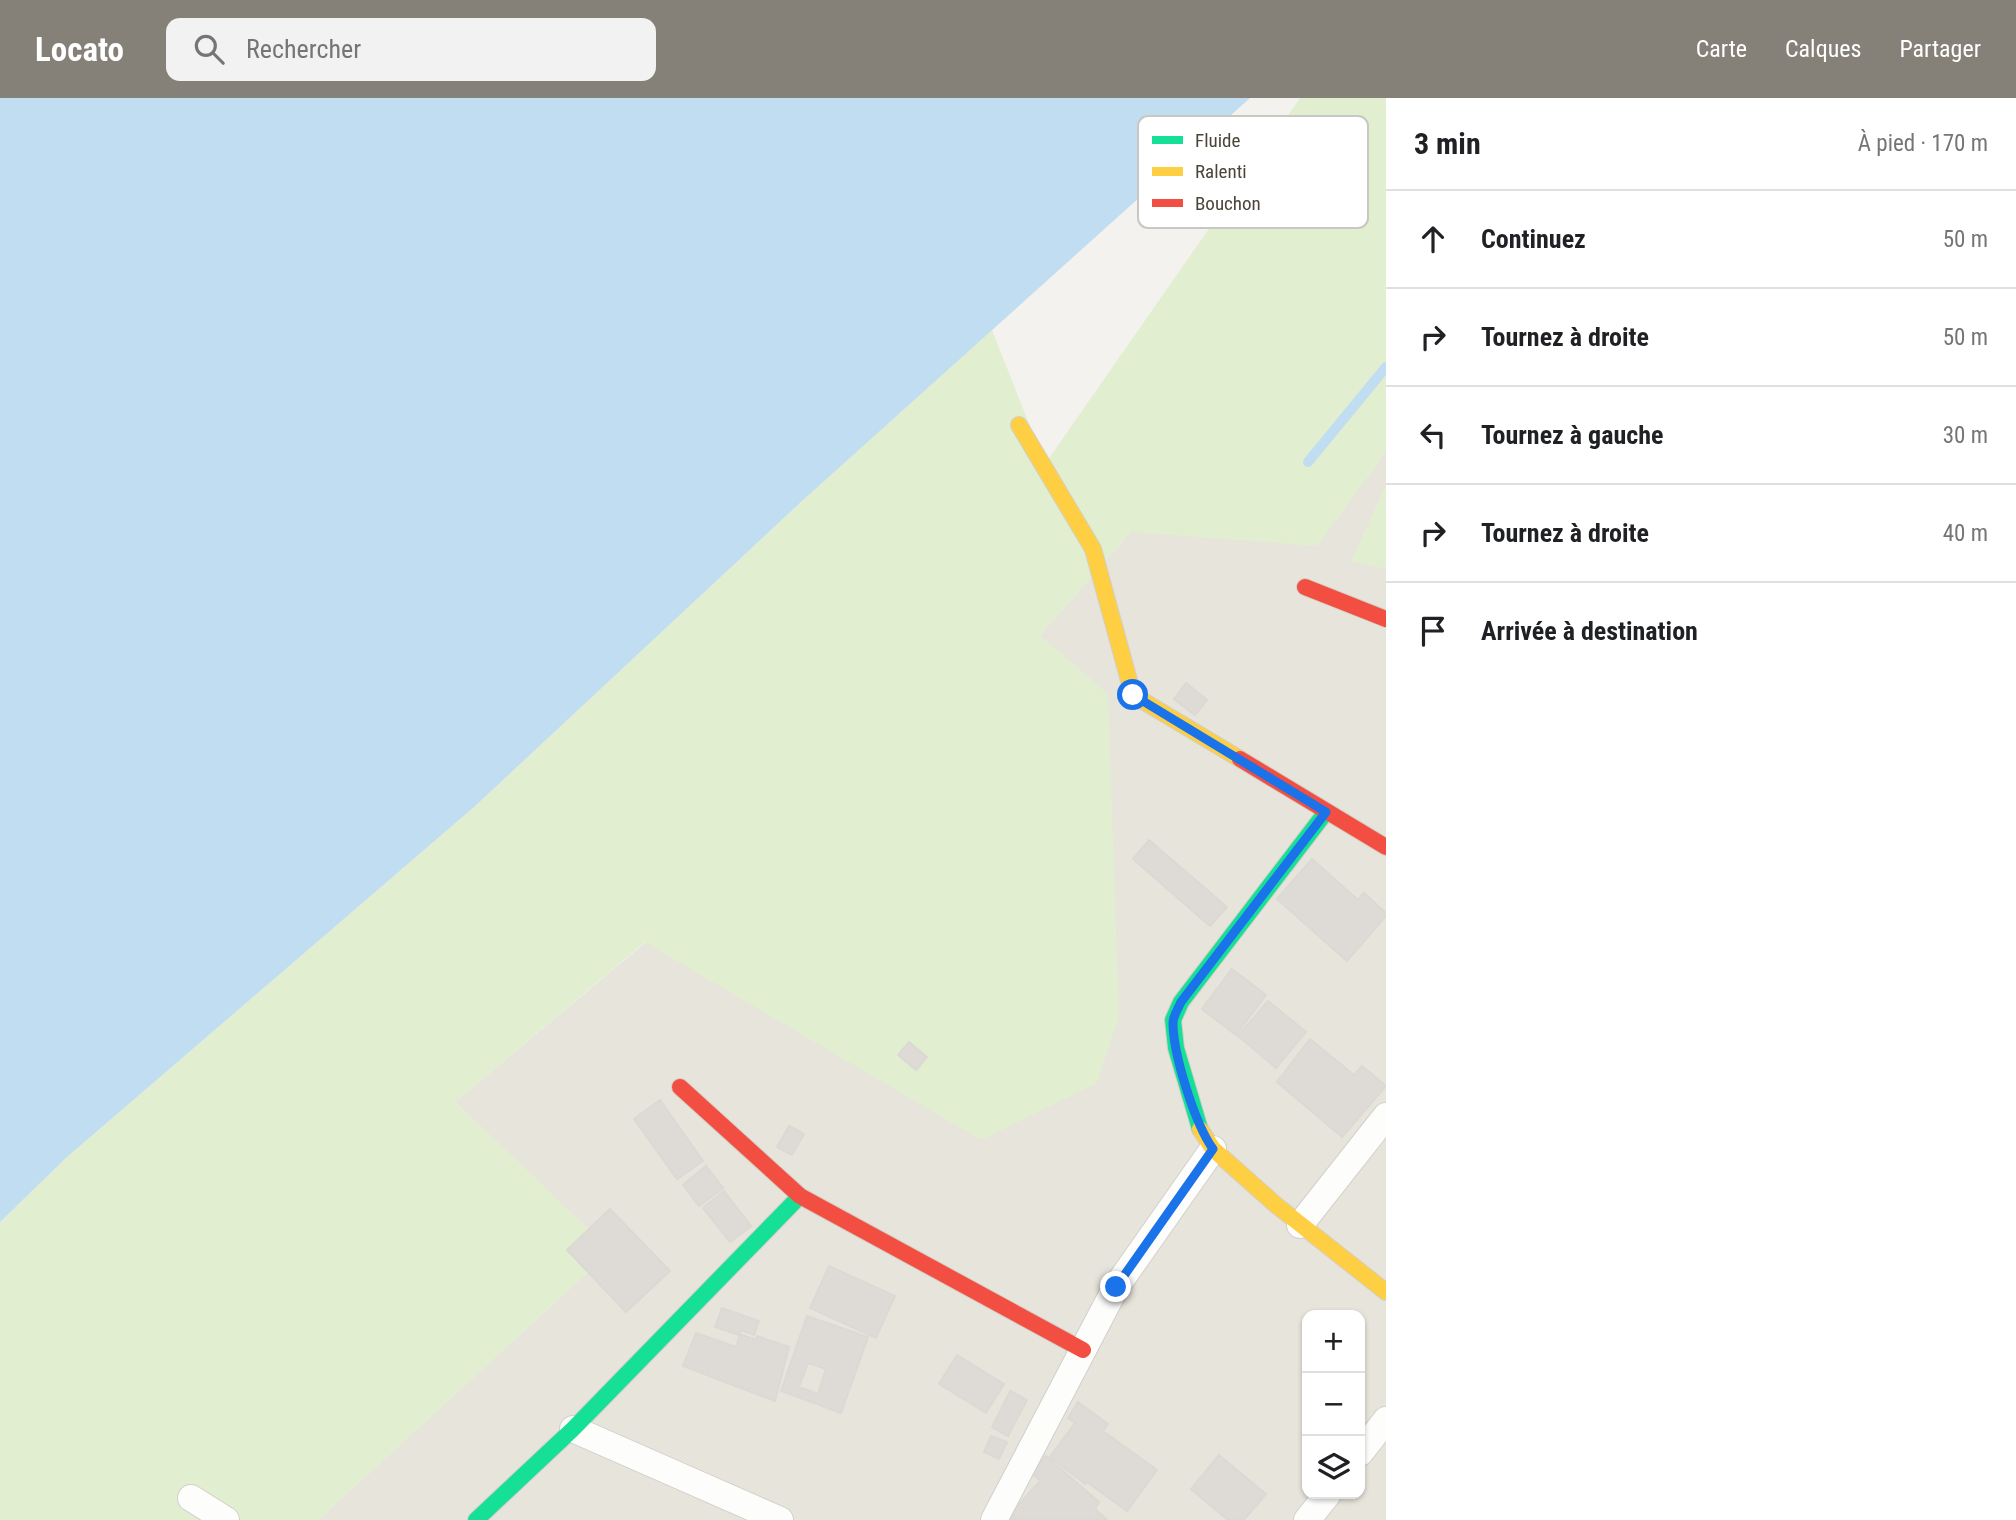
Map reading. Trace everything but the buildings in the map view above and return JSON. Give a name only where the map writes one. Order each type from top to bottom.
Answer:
[{"type":"street","points":[[1019,425],[1093,549],[1133,695],[1386,847]]},
{"type":"street","points":[[1305,587],[1386,619]]},
{"type":"street","points":[[1326,812],[1181,1002],[1173,1020],[1176,1048],[1197,1122],[1213,1149],[1300,1225],[1386,1292]]},
{"type":"street","points":[[680,1087],[800,1196],[1083,1350]]},
{"type":"street","points":[[1300,1225],[1386,1116]]},
{"type":"street","points":[[994,1520],[1116,1287],[1213,1149]]},
{"type":"street","points":[[476,1520],[573,1429],[800,1196]]},
{"type":"street","points":[[1365,1447],[1386,1420]]},
{"type":"street","points":[[573,1429],[780,1520]]},
{"type":"street","points":[[191,1498],[226,1520]]},
{"type":"street","points":[[1307,1520],[1324,1499]]},
{"type":"shaded area","points":[[1386,167],[1386,1520],[318,1520],[611,1251],[455,1102],[646,942],[981,1139],[1040,635],[1131,532],[1343,228],[1368,228],[1368,193]]},
{"type":"green space","points":[[1300,98],[1386,98],[1386,452],[1317,546],[1131,532],[1040,635],[1108,694],[1119,1016],[1097,1083],[981,1140],[645,942],[455,1102],[611,1251],[318,1520],[0,1520],[0,1222],[67,1157],[474,807],[802,501],[992,330],[1045,464],[1209,228],[1368,228],[1368,116],[1287,116]]},
{"type":"green space","points":[[1386,485],[1386,569],[1351,561]]},
{"type":"water","points":[[0,98],[1250,98],[1230,116],[1138,116],[1138,199],[802,501],[474,807],[67,1157],[0,1222]]},
{"type":"waterway","points":[[1308,462],[1386,367]]},
{"type":"traffic: fast","points":[[1200,1129],[1176,1048],[1173,1020],[1181,1002],[1326,812]]},
{"type":"traffic: fast","points":[[476,1520],[573,1429],[800,1196]]},
{"type":"traffic: slow","points":[[1019,425],[1093,549],[1133,695],[1240,759]]},
{"type":"traffic: slow","points":[[1200,1129],[1213,1149],[1276,1205],[1386,1292]]},
{"type":"traffic: jam","points":[[1305,587],[1386,619]]},
{"type":"traffic: jam","points":[[1240,759],[1386,847]]},
{"type":"traffic: jam","points":[[680,1087],[800,1196],[1083,1350]]},
{"type":"route","points":[[1116,1287],[1213,1149],[1197,1122],[1176,1048],[1173,1020],[1181,1002],[1326,812],[1133,695]]}]
